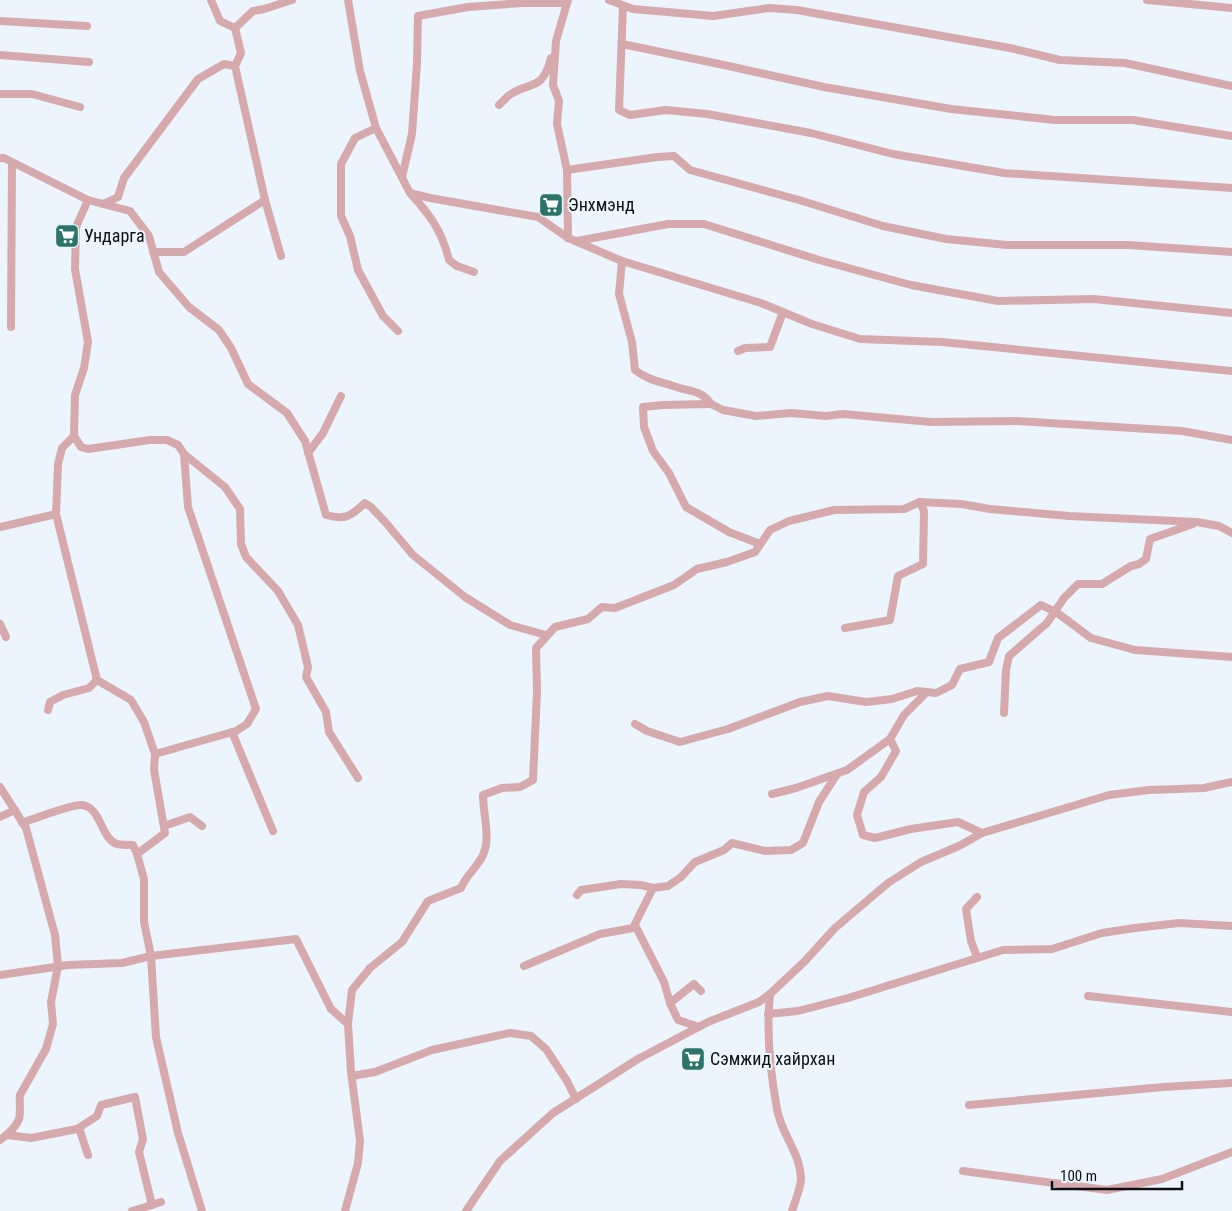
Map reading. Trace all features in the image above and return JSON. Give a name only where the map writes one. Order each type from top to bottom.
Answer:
[{"type":"street","points":[[211,0],[220,21],[235,28]]},
{"type":"street","points":[[235,28],[253,11],[292,0]]},
{"type":"street","points":[[348,0],[360,71],[376,128],[410,193],[431,217],[445,244],[449,260],[457,266],[474,272]]},
{"type":"street","points":[[609,0],[633,9],[713,16],[769,8],[797,10],[1010,48],[1060,60],[1125,63],[1232,86]]},
{"type":"street","points":[[1147,0],[1232,8]]},
{"type":"street","points":[[402,177],[412,134],[418,16],[468,7],[568,2],[544,77],[540,82],[508,96],[499,105]]},
{"type":"street","points":[[623,6],[619,110],[630,115],[666,110],[707,114],[812,133],[893,154],[1004,174],[1232,188]]},
{"type":"street","points":[[0,21],[87,26]]},
{"type":"street","points":[[235,28],[241,53],[236,66],[266,200],[281,256]]},
{"type":"street","points":[[556,41],[553,85],[560,101],[557,124],[567,170],[568,238]]},
{"type":"street","points":[[622,44],[824,87],[951,109],[1055,120],[1133,120],[1232,136]]},
{"type":"street","points":[[0,55],[89,62]]},
{"type":"street","points":[[102,204],[118,198],[124,178],[198,79],[224,64],[236,66]]},
{"type":"street","points":[[0,94],[32,94],[80,106]]},
{"type":"street","points":[[376,128],[355,138],[341,164],[341,216],[350,236],[358,270],[383,316],[398,331]]},
{"type":"street","points":[[567,170],[674,156],[690,170],[799,200],[883,226],[946,238],[1007,245],[1128,245],[1232,252]]},
{"type":"street","points":[[0,158],[4,158],[88,200],[130,211],[149,236],[159,272],[189,307],[219,330],[231,348],[248,384],[286,413],[305,441],[326,515],[341,519],[354,514],[365,503],[386,523],[413,555],[465,597],[510,625],[546,635]]},
{"type":"street","points":[[11,327],[12,162]]},
{"type":"street","points":[[410,193],[538,217],[568,238],[622,260],[762,303],[812,324],[860,338],[942,342],[1232,372]]},
{"type":"street","points":[[88,200],[76,227],[74,269],[88,342],[84,368],[75,395],[74,436],[81,447],[88,449],[150,440],[167,440],[178,445],[184,454],[225,487],[240,509],[241,544],[246,557],[278,591],[298,625],[308,667],[306,678],[326,712],[329,732],[358,778]]},
{"type":"street","points":[[153,252],[184,252],[266,200]]},
{"type":"street","points":[[577,241],[668,224],[704,224],[819,260],[911,285],[998,301],[1094,299],[1232,313]]},
{"type":"street","points":[[622,260],[619,294],[632,342],[635,370],[644,377],[678,388],[695,390],[711,404],[723,410],[749,416],[791,413],[826,416],[843,414],[931,422],[1016,421],[1182,431],[1232,440]]},
{"type":"street","points":[[738,351],[745,348],[770,347],[782,312]]},
{"type":"street","points":[[308,453],[323,433],[341,396]]},
{"type":"street","points":[[711,404],[643,407],[644,427],[653,451],[669,473],[686,507],[729,532],[760,544]]},
{"type":"street","points":[[74,436],[62,448],[58,464],[56,514],[97,680],[131,700],[144,722],[155,754],[154,770],[165,833],[137,854]]},
{"type":"street","points":[[155,754],[232,732],[247,724],[256,709],[188,507],[184,454]]},
{"type":"street","points":[[845,628],[890,620],[898,576],[923,564],[924,511],[920,502]]},
{"type":"street","points":[[345,1211],[358,1163],[360,1141],[348,1024],[352,990],[370,968],[402,942],[428,901],[461,888],[465,878],[475,870],[484,853],[487,838],[483,795],[502,788],[520,787],[533,780],[537,691],[536,648],[555,627],[588,619],[602,607],[616,608],[674,585],[697,569],[727,562],[755,552],[770,530],[789,521],[834,510],[904,509],[920,502],[961,504],[990,509],[1069,516],[1197,522],[1219,526],[1232,533]]},
{"type":"street","points":[[0,527],[56,514]]},
{"type":"street","points":[[1004,713],[1006,670],[1009,656],[1047,623],[1064,598],[1078,584],[1102,584],[1146,559],[1150,539],[1197,522]]},
{"type":"street","points":[[635,724],[647,731],[680,742],[728,729],[800,702],[828,696],[866,702],[892,699],[917,692],[936,693],[952,685],[960,668],[989,662],[998,638],[1041,605],[1056,612],[1091,638],[1135,650],[1232,656]]},
{"type":"street","points":[[0,624],[6,637]]},
{"type":"street","points":[[48,710],[50,702],[63,695],[89,688],[97,680]]},
{"type":"street","points":[[772,794],[796,788],[847,770],[890,739],[904,715],[927,692]]},
{"type":"street","points":[[232,732],[274,831]]},
{"type":"street","points":[[890,739],[896,751],[881,777],[864,792],[857,815],[863,835],[874,838],[911,829],[958,822],[982,834]]},
{"type":"street","points":[[577,895],[581,890],[606,885],[641,885],[653,888],[668,886],[681,877],[695,862],[724,850],[732,843],[764,851],[791,850],[803,843],[819,802],[837,774]]},
{"type":"street","points":[[466,1211],[500,1161],[553,1113],[638,1059],[699,1027],[759,1002],[805,961],[835,928],[888,883],[921,862],[982,834],[1109,795],[1148,790],[1204,788],[1232,782]]},
{"type":"street","points":[[0,788],[26,828],[55,935],[58,966],[51,1002],[53,1024],[46,1048],[20,1095],[19,1119],[3,1137]]},
{"type":"street","points":[[22,823],[46,814],[81,805],[90,809],[99,820],[106,834],[116,844],[133,845],[144,879],[144,922],[151,956],[156,1037],[178,1133],[202,1211]]},
{"type":"street","points":[[0,817],[15,810]]},
{"type":"street","points":[[164,826],[190,817],[202,826]]},
{"type":"street","points":[[524,966],[600,934],[633,928],[653,888]]},
{"type":"street","points":[[977,897],[966,909],[977,958]]},
{"type":"street","points":[[768,1014],[798,1011],[848,998],[1003,950],[1052,949],[1102,933],[1179,923],[1232,926]]},
{"type":"street","points":[[635,925],[664,982],[670,1003],[678,1020],[699,1027]]},
{"type":"street","points":[[0,975],[77,964],[122,963],[151,956],[296,939],[331,1009],[348,1024]]},
{"type":"street","points":[[670,1003],[694,984],[701,991]]},
{"type":"street","points":[[770,994],[768,1014],[769,1057],[777,1110],[788,1139],[798,1158],[801,1179],[792,1211]]},
{"type":"street","points":[[1088,996],[1232,1012]]},
{"type":"street","points":[[352,1076],[374,1072],[432,1050],[510,1034],[531,1036],[546,1048],[576,1099]]},
{"type":"street","points":[[969,1105],[1163,1087],[1232,1083]]},
{"type":"street","points":[[3,1137],[31,1138],[79,1128],[97,1116],[101,1105],[135,1096],[143,1139],[138,1152],[152,1205]]},
{"type":"street","points":[[79,1128],[88,1155]]},
{"type":"street","points":[[962,1171],[1107,1190],[1162,1179],[1232,1152]]},
{"type":"street","points":[[132,1211],[161,1202]]},
{"type":"place","name":"Энхмэнд","points":[[551,205]]},
{"type":"place","name":"Ундарга","points":[[67,236]]},
{"type":"place","name":"Сэмжид хайрхан","points":[[693,1059]]}]
